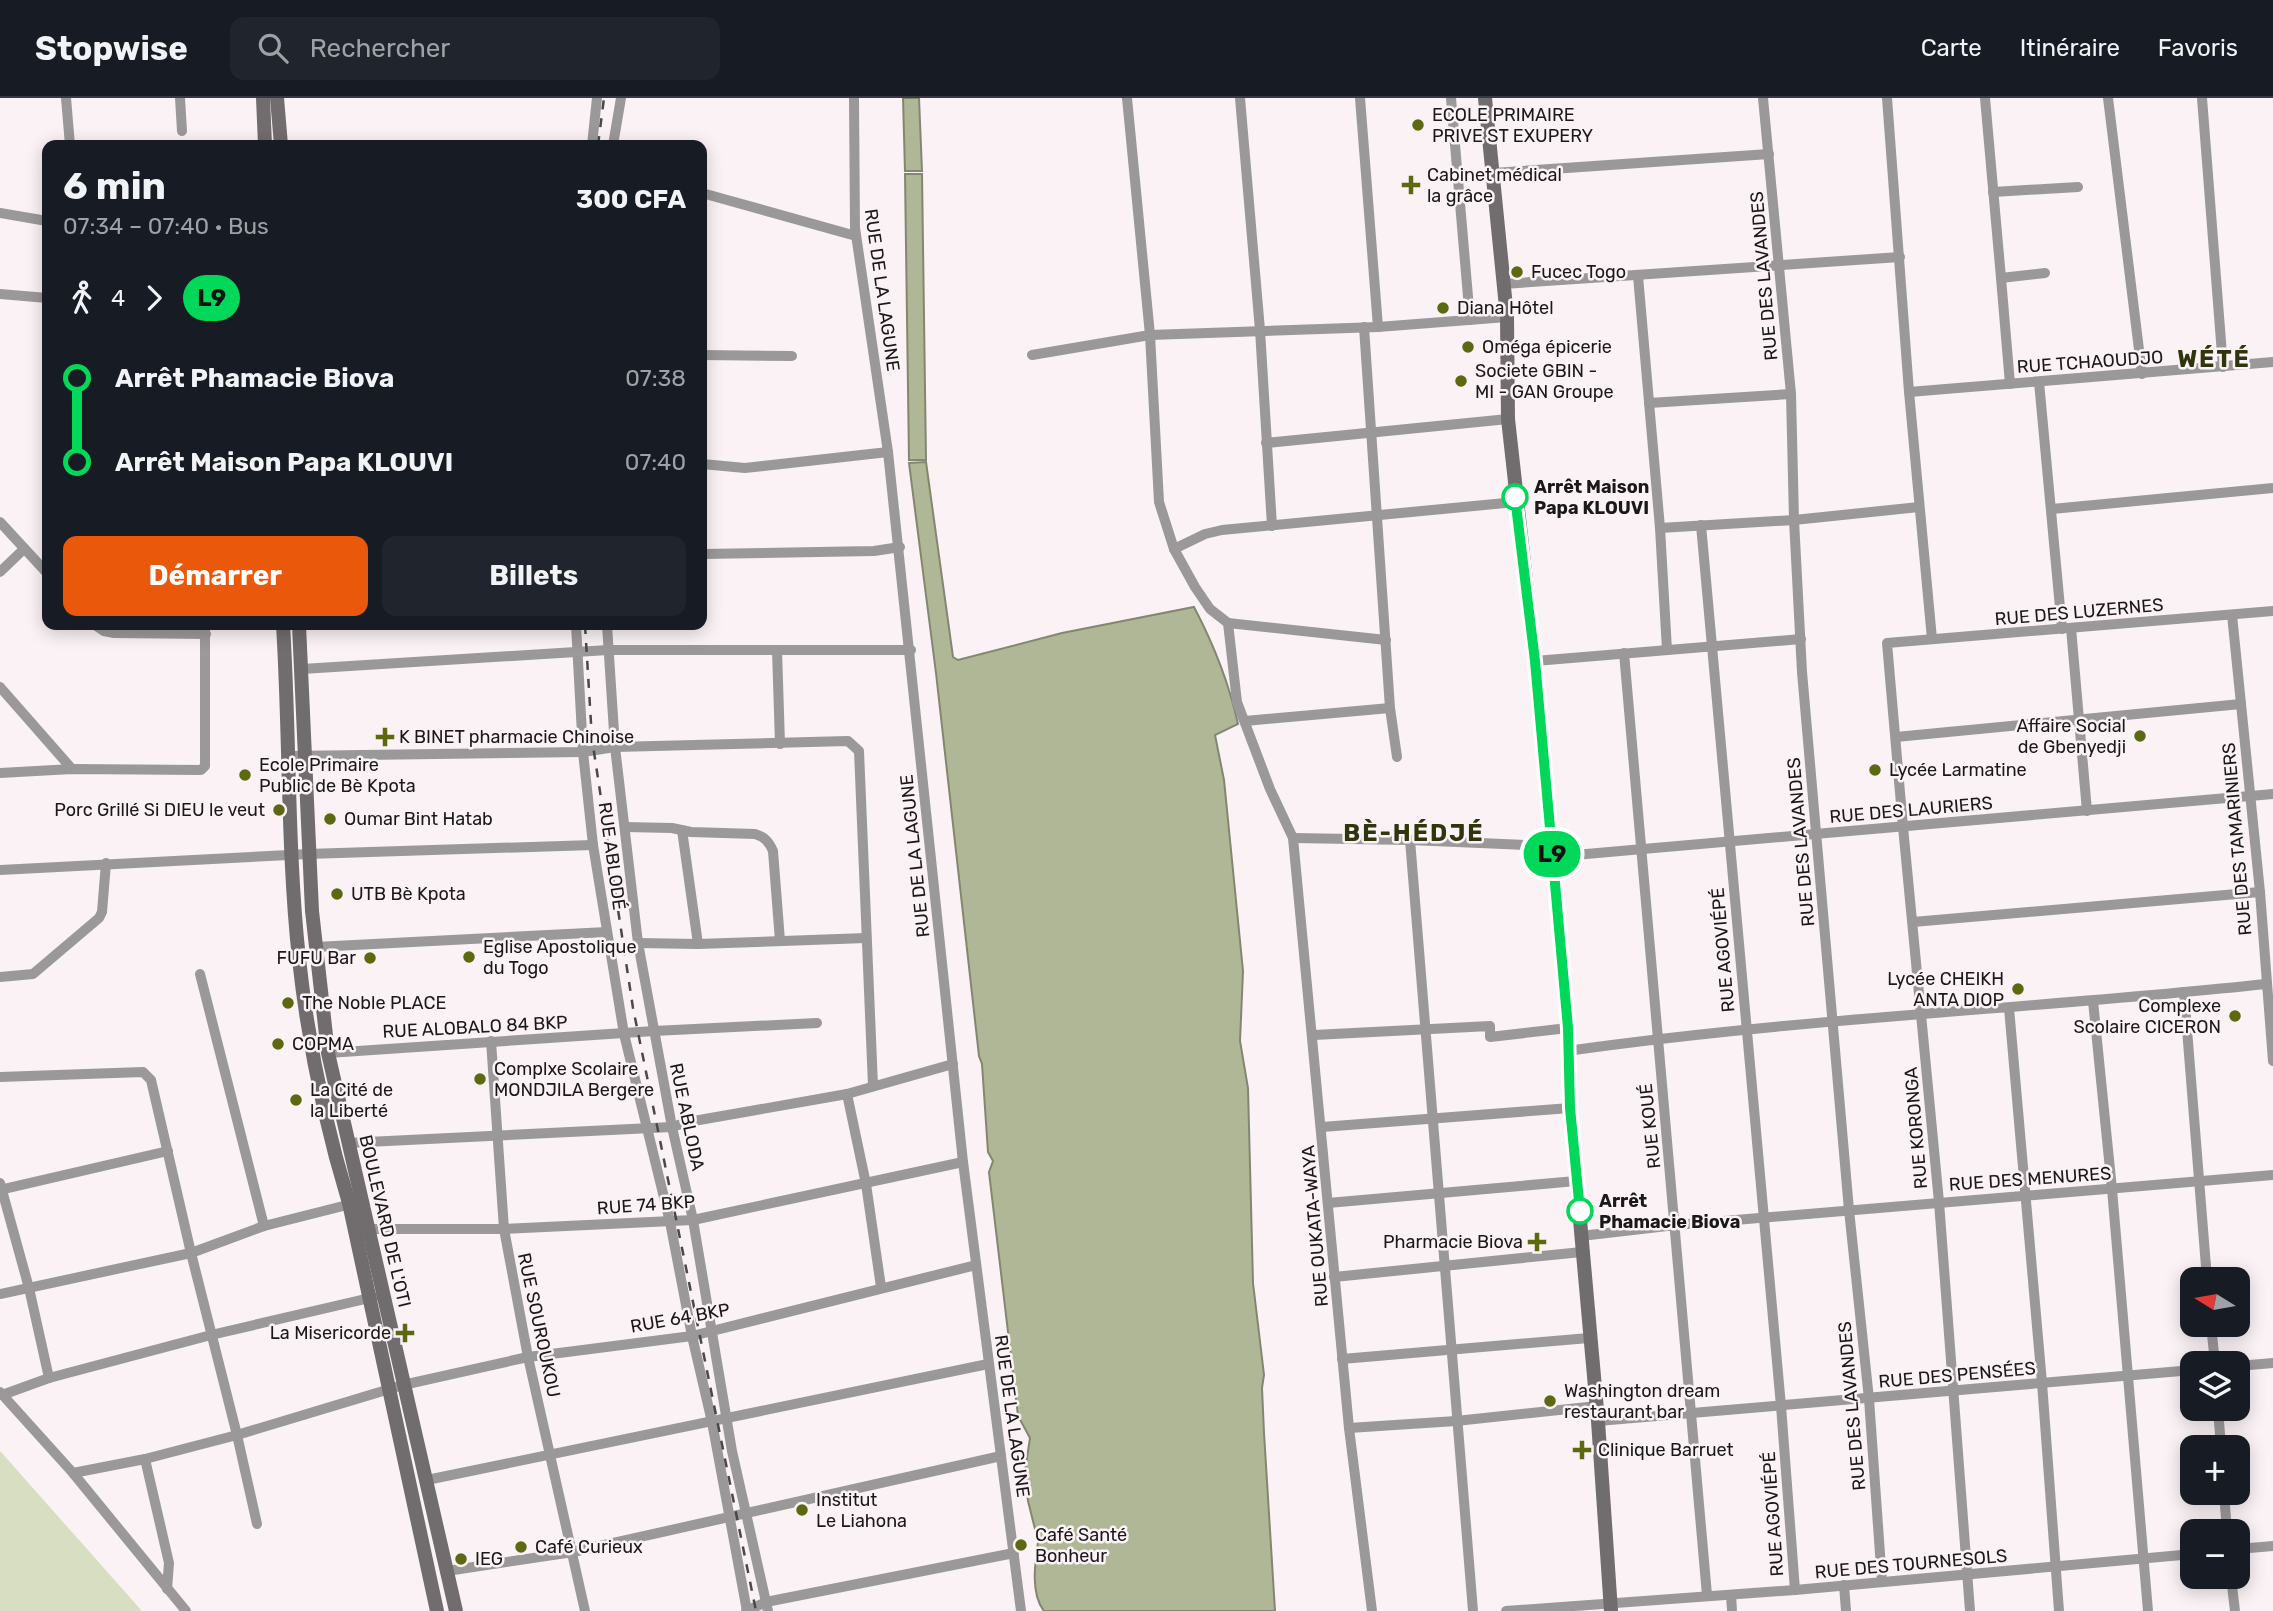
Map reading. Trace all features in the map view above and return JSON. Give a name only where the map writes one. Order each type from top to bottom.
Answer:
[{"type":"main road","points":[[262,98],[265,140]]},
{"type":"main road","points":[[278,98],[281,140]]},
{"type":"main road","points":[[1485,98],[1507,317],[1508,419],[1535,661],[1568,1028],[1570,1108],[1597,1406],[1610,1607]]},
{"type":"main road","name":"BOULEVARD DE L'OTI","points":[[284,630],[292,855],[305,1007],[332,1146],[368,1229],[388,1389],[437,1611]]},
{"type":"main road","name":"BOULEVARD DE L'OTI","points":[[299,630],[308,854],[320,1005],[347,1143],[355,1203],[376,1297],[403,1385],[456,1611]]},
{"type":"main road","points":[[305,1007],[320,1005]]},
{"type":"street","points":[[66,98],[70,140]]},
{"type":"street","points":[[180,98],[183,131]]},
{"type":"street","points":[[593,140],[597,98]]},
{"type":"street","points":[[614,140],[621,98]]},
{"type":"street","name":"RUE DE LA LAGUNE","points":[[854,98],[853,186],[856,236],[900,547],[963,1162],[1021,1611]]},
{"type":"street","points":[[1126,98],[1150,335],[1158,502],[1174,550],[1210,610],[1228,623],[1385,640]]},
{"type":"street","points":[[1240,98],[1260,330],[1272,526]]},
{"type":"street","points":[[1360,98],[1378,327]]},
{"type":"street","points":[[1451,98],[1470,320]]},
{"type":"street","name":"RUE DES LAVANDES","points":[[1763,98],[1791,394],[1794,520],[1816,833],[1849,1210],[1869,1399],[1882,1582]]},
{"type":"street","points":[[1887,98],[1909,392],[1932,639]]},
{"type":"street","points":[[1985,98],[2010,384]]},
{"type":"street","points":[[2108,98],[2142,374]]},
{"type":"street","points":[[2202,98],[2223,367]]},
{"type":"street","points":[[1493,173],[1769,154]]},
{"type":"street","points":[[1993,192],[2078,187]]},
{"type":"street","points":[[707,194],[856,236]]},
{"type":"street","points":[[0,213],[42,219]]},
{"type":"street","points":[[1503,284],[1900,257]]},
{"type":"street","points":[[2001,278],[2045,273]]},
{"type":"street","points":[[1638,276],[1660,528],[1667,650]]},
{"type":"street","points":[[0,293],[42,297]]},
{"type":"street","points":[[1032,355],[1150,335],[1378,327],[1507,317]]},
{"type":"street","points":[[1364,327],[1390,708],[1396,757]]},
{"type":"street","points":[[707,355],[792,356]]},
{"type":"street","name":"RUE TCHAOUDJO","points":[[1909,392],[2273,362]]},
{"type":"street","points":[[2039,382],[2079,720],[2087,811]]},
{"type":"street","points":[[1649,403],[1791,394]]},
{"type":"street","points":[[1266,443],[1508,419]]},
{"type":"street","points":[[707,464],[745,468],[888,452]]},
{"type":"street","points":[[2052,509],[2273,488]]},
{"type":"street","points":[[1174,550],[1212,532],[1516,502]]},
{"type":"street","points":[[1660,528],[1794,520],[1919,508]]},
{"type":"street","points":[[0,522],[42,568]]},
{"type":"street","name":"RUE AGOVIÉPÉ","points":[[1701,525],[1781,1406],[1794,1590]]},
{"type":"street","points":[[707,554],[874,551],[900,547]]},
{"type":"street","points":[[0,572],[24,548]]},
{"type":"street","name":"RUE DES LUZERNES","points":[[1888,643],[2273,611]]},
{"type":"street","name":"RUE DES TAMARINIERS","points":[[2232,615],[2260,892],[2273,1060]]},
{"type":"street","name":"RUE OUKATA-WAYA","points":[[1228,623],[1237,702],[1270,789],[1293,838],[1314,1035],[1349,1428],[1372,1611]]},
{"type":"street","points":[[103,630],[114,633],[142,630]]},
{"type":"street","points":[[0,773],[72,769],[201,770],[205,766],[205,630]]},
{"type":"street","name":"RUE ABLODÉ","points":[[576,630],[583,752],[593,845],[624,1034],[670,1222],[712,1422],[747,1611]]},
{"type":"street","name":"RUE ABLODA","points":[[607,630],[615,747],[638,943],[672,1127],[693,1220],[726,1419],[767,1607]]},
{"type":"street","points":[[1535,661],[1801,639]]},
{"type":"street","name":"RUE KORONGA","points":[[1888,643],[1939,1202],[1970,1611]]},
{"type":"street","points":[[302,669],[608,650],[911,650]]},
{"type":"street","points":[[777,650],[780,744]]},
{"type":"street","name":"RUE KOUÉ","points":[[1624,653],[1639,848],[1676,1225],[1707,1595]]},
{"type":"street","points":[[0,687],[72,769]]},
{"type":"street","points":[[1896,737],[2241,704]]},
{"type":"street","points":[[1245,721],[1390,708]]},
{"type":"street","points":[[289,756],[583,752],[615,747],[848,741],[859,751],[873,1087]]},
{"type":"street","name":"RUE DES LAURIERS","points":[[1293,838],[1410,839],[1551,852],[1639,848],[1903,827],[2273,794]]},
{"type":"street","points":[[625,827],[755,834],[769,843],[773,851],[780,941]]},
{"type":"street","points":[[682,830],[698,944]]},
{"type":"street","points":[[1410,839],[1473,1611]]},
{"type":"street","points":[[0,870],[308,854],[593,845]]},
{"type":"street","points":[[0,977],[33,974],[99,918],[102,912],[106,863]]},
{"type":"street","points":[[1913,922],[2260,892]]},
{"type":"street","points":[[315,947],[607,932]]},
{"type":"street","points":[[638,943],[698,944],[866,938]]},
{"type":"street","points":[[200,974],[264,1226]]},
{"type":"street","points":[[1567,1051],[1658,1038],[1832,1020],[2009,1008],[2266,984]]},
{"type":"street","points":[[2184,992],[2206,1267]]},
{"type":"street","points":[[2093,1001],[2148,1611]]},
{"type":"street","points":[[2009,1008],[2059,1611]]},
{"type":"street","name":"RUE ALOBALO 84 BKP","points":[[328,1052],[817,1023]]},
{"type":"street","points":[[1314,1035],[1490,1026],[1490,1037],[1568,1028]]},
{"type":"street","name":"RUE SOUROUKOU","points":[[491,1041],[504,1229],[528,1357],[585,1611]]},
{"type":"street","points":[[347,1143],[672,1127],[847,1094],[953,1064]]},
{"type":"street","points":[[0,1077],[143,1073],[151,1080],[257,1524]]},
{"type":"street","points":[[847,1094],[866,1184],[881,1287]]},
{"type":"street","points":[[1322,1127],[1570,1108]]},
{"type":"street","points":[[49,1378],[29,1288],[1,1188],[168,1151]]},
{"type":"street","name":"RUE 74 BKP","points":[[368,1229],[504,1229],[693,1220],[963,1162]]},
{"type":"street","name":"RUE DES MENURES","points":[[1581,1236],[1676,1225],[2273,1175]]},
{"type":"street","points":[[1328,1203],[1576,1181]]},
{"type":"street","points":[[0,1294],[191,1253],[264,1226],[355,1203]]},
{"type":"street","points":[[1334,1277],[1582,1252]]},
{"type":"street","name":"RUE 64 BKP","points":[[73,1473],[237,1435],[403,1385],[528,1357],[692,1336],[976,1265]]},
{"type":"street","points":[[186,1611],[73,1473],[1,1394],[49,1378],[211,1335],[376,1297]]},
{"type":"street","points":[[1342,1359],[1590,1338]]},
{"type":"street","points":[[2250,1365],[2273,1363]]},
{"type":"street","points":[[427,1480],[988,1364]]},
{"type":"street","name":"RUE DES PENSÉES","points":[[1598,1421],[2180,1371]]},
{"type":"street","points":[[1349,1428],[1456,1421],[1597,1406]]},
{"type":"street","points":[[447,1571],[573,1552],[1001,1457]]},
{"type":"street","points":[[145,1458],[169,1563],[167,1589]]},
{"type":"street","points":[[2250,1548],[2273,1546]]},
{"type":"street","points":[[747,1611],[1014,1553]]},
{"type":"street","name":"RUE DES TOURNESOLS","points":[[1506,1611],[1610,1607],[1707,1595],[1794,1590],[2180,1555]]},
{"type":"street","points":[[1843,1585],[1846,1611]]},
{"type":"street","points":[[2232,1589],[2235,1611]]},
{"type":"street","points":[[1731,1595],[1732,1611]]},
{"type":"shaded area","points":[[903,98],[919,98],[922,171],[905,171]]},
{"type":"shaded area","points":[[905,174],[922,174],[926,460],[909,460]]},
{"type":"shaded area","points":[[926,462],[953,657],[958,660],[1062,633],[1194,607],[1230,694],[1238,724],[1215,735],[1224,780],[1243,971],[1240,1041],[1248,1088],[1253,1283],[1264,1375],[1264,1433],[1275,1611],[1044,1611],[1036,1594],[1039,1535],[1028,1501],[1025,1471],[1030,1438],[1018,1416],[989,1172],[993,1161],[988,1152],[982,1064],[909,463]]},
{"type":"shaded area","points":[[0,1451],[142,1611],[0,1611]]},
{"type":"railway","points":[[599,140],[604,98]]},
{"type":"railway","points":[[585,630],[592,739],[633,1008],[756,1611]]},
{"type":"bus line","name":"L9","points":[[1515,497],[1535,661],[1568,1028],[1570,1108],[1580,1211]]},
{"type":"place","name":"ECOLE PRIMAIRE PRIVE ST EXUPERY","points":[[1418,125]]},
{"type":"place","name":"Cabinet médical la grâce","points":[[1411,185]]},
{"type":"place","name":"Fucec Togo","points":[[1517,272]]},
{"type":"place","name":"Diana Hôtel","points":[[1443,308]]},
{"type":"place","name":"Oméga épicerie","points":[[1468,347]]},
{"type":"place","name":"Societe GBIN - MI - GAN Groupe","points":[[1461,381]]},
{"type":"place","name":"Arrêt Maison Papa KLOUVI","points":[[1515,497]]},
{"type":"place","name":"Affaire Social de Gbenyedji","points":[[2140,736]]},
{"type":"place","name":"K BINET pharmacie Chinoise","points":[[385,737]]},
{"type":"place","name":"Lycée Larmatine","points":[[1875,770]]},
{"type":"place","name":"Ecole Primaire Public de Bè Kpota","points":[[245,775]]},
{"type":"place","name":"Porc Grillé Si DIEU le veut","points":[[279,810]]},
{"type":"place","name":"Oumar Bint Hatab","points":[[330,819]]},
{"type":"place","name":"UTB Bè Kpota","points":[[337,894]]},
{"type":"place","name":"Eglise Apostolique du Togo","points":[[469,957]]},
{"type":"place","name":"FUFU Bar","points":[[370,958]]},
{"type":"place","name":"Lycée CHEIKH ANTA DIOP","points":[[2018,989]]},
{"type":"place","name":"The Noble PLACE","points":[[288,1003]]},
{"type":"place","name":"Complexe Scolaire CICERON","points":[[2235,1016]]},
{"type":"place","name":"COPMA","points":[[278,1044]]},
{"type":"place","name":"Complxe Scolaire MONDJILA Bergere","points":[[480,1079]]},
{"type":"place","name":"La Cité de la Liberté","points":[[296,1100]]},
{"type":"place","name":"Arrêt Phamacie Biova","points":[[1580,1211]]},
{"type":"place","name":"Pharmacie Biova","points":[[1537,1242]]},
{"type":"place","name":"La Misericorde","points":[[405,1333]]},
{"type":"place","name":"Washington dream restaurant bar","points":[[1550,1401]]},
{"type":"place","name":"Clinique Barruet","points":[[1582,1450]]},
{"type":"place","name":"Institut Le Liahona","points":[[802,1510]]},
{"type":"place","name":"Café Santé Bonheur","points":[[1021,1545]]},
{"type":"place","name":"Café Curieux","points":[[521,1547]]},
{"type":"place","name":"IEG","points":[[461,1559]]},
{"type":"district","name":"WÉTÉ","points":[[2214,359]]},
{"type":"district","name":"BÈ-HÉDJÉ","points":[[1414,833]]}]
